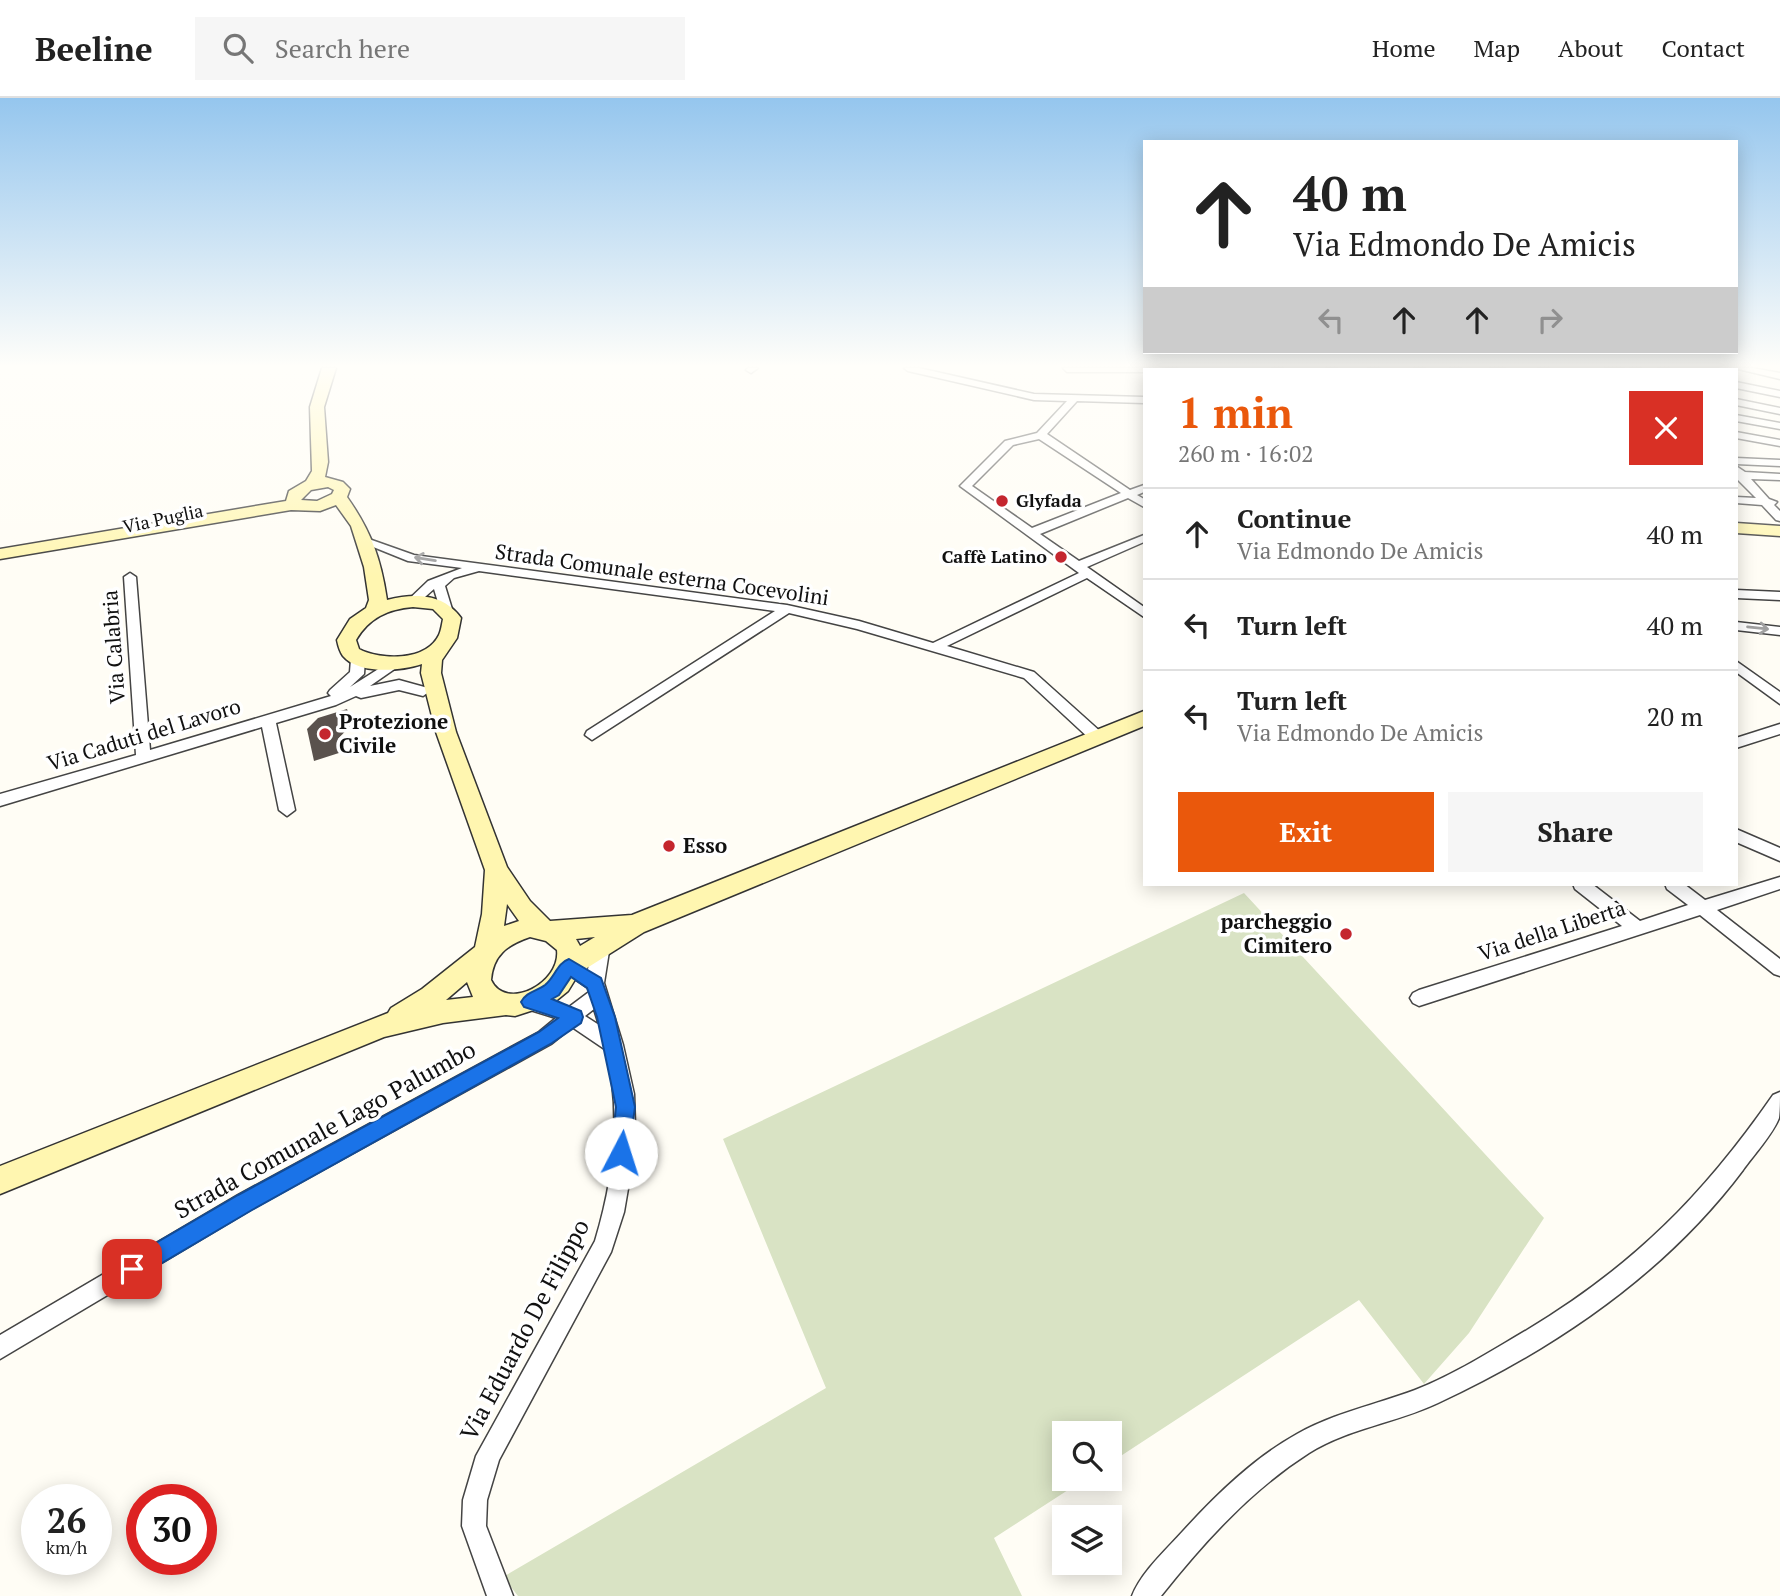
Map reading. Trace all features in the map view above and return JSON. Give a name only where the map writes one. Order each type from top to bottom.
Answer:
[{"type":"main road","points":[[305,497],[320,470],[319,438]]},
{"type":"main road","points":[[319,441],[327,452],[337,490],[355,518],[373,567],[378,600],[373,612]]},
{"type":"main road","points":[[305,497],[337,490]]},
{"type":"main road","points":[[305,497],[327,503],[337,490]]},
{"type":"main road","points":[[305,497],[345,520],[362,540]]},
{"type":"main road","name":"Via Puglia","points":[[0,554],[305,497]]},
{"type":"main road","points":[[1738,528],[1780,531]]},
{"type":"main road","points":[[373,567],[395,596],[408,601],[431,603],[446,609],[452,618],[451,632],[432,660],[431,673],[446,732],[498,870],[522,908],[566,942],[570,951],[569,966]]},
{"type":"main road","points":[[408,601],[373,612],[355,625],[347,640],[348,648],[358,659],[379,665],[414,660],[439,647]]},
{"type":"main road","points":[[395,664],[423,691],[446,732]]},
{"type":"main road","points":[[0,1180],[382,1027],[443,1012],[518,1003],[553,989],[569,966],[635,925],[1143,718]]},
{"type":"main road","points":[[498,870],[494,914],[485,952],[477,969],[480,988],[494,1001],[518,1003]]},
{"type":"main road","points":[[382,1027],[431,997],[496,941],[518,929],[635,925]]},
{"type":"street","points":[[1029,438],[1009,443],[965,486],[1143,610]]},
{"type":"street","points":[[1045,438],[1143,503]]},
{"type":"street","points":[[1752,438],[1780,443]]},
{"type":"street","points":[[1738,446],[1780,449]]},
{"type":"street","points":[[1738,461],[1779,464]]},
{"type":"street","points":[[1738,473],[1780,477]]},
{"type":"street","points":[[1738,473],[1780,518]]},
{"type":"street","points":[[1031,533],[1143,488]]},
{"type":"street","points":[[1738,500],[1780,502]]},
{"type":"street","points":[[937,646],[1143,539]]},
{"type":"street","name":"Strada Comunale esterna Cocevolini","points":[[362,540],[412,558],[787,609],[937,646],[1029,675],[1097,737]]},
{"type":"street","points":[[408,601],[426,586],[449,576],[471,570],[490,569]]},
{"type":"street","points":[[446,609],[439,585],[449,576]]},
{"type":"street","name":"Via Calabria","points":[[130,577],[144,757]]},
{"type":"street","points":[[1738,594],[1780,596]]},
{"type":"street","points":[[592,735],[787,609]]},
{"type":"street","points":[[1738,626],[1780,631]]},
{"type":"street","points":[[300,710],[344,687],[356,674],[358,659]]},
{"type":"street","points":[[331,702],[353,692],[395,664]]},
{"type":"street","points":[[1738,668],[1780,699]]},
{"type":"street","points":[[300,710],[386,686],[399,685],[423,691]]},
{"type":"street","name":"Via Caduti del Lavoro","points":[[0,800],[300,710]]},
{"type":"street","points":[[268,720],[287,810]]},
{"type":"street","points":[[1738,742],[1780,729]]},
{"type":"street","points":[[1738,836],[1780,855]]},
{"type":"street","name":"Via della Libertà","points":[[1419,998],[1780,883]]},
{"type":"street","points":[[1584,886],[1637,928]]},
{"type":"street","points":[[1676,886],[1780,969]]},
{"type":"street","points":[[596,989],[601,945]]},
{"type":"street","points":[[569,966],[596,989]]},
{"type":"street","name":"Strada Comunale Lago Palumbo","points":[[0,1348],[245,1202],[545,1038],[574,1017],[596,989]]},
{"type":"street","name":"Via Eduardo De Filippo","points":[[500,1596],[474,1526],[475,1500],[488,1456],[604,1245],[615,1213],[625,1107],[622,1081],[596,989]]},
{"type":"street","points":[[518,1003],[555,1007],[574,1017],[611,1044]]},
{"type":"street","points":[[1145,1596],[1162,1574],[1242,1490],[1292,1449],[1328,1430],[1421,1399],[1473,1373],[1568,1315],[1639,1265],[1706,1200],[1753,1142],[1780,1101]]},
{"type":"green space","points":[[1244,893],[1544,1218],[1469,1333],[1424,1384],[1359,1300],[1122,1455],[1122,1421],[1052,1421],[1052,1491],[1066,1491],[994,1538],[1022,1596],[518,1596],[503,1577],[826,1388],[723,1139]]},
{"type":"building","name":"Protezione Civile","points":[[347,709],[352,724],[338,739],[342,752],[314,761],[307,729],[318,718]]},
{"type":"place","name":"Glyfada","points":[[1002,501]]},
{"type":"place","name":"Caffè Latino","points":[[1061,557]]},
{"type":"place","name":"Protezione Civile","points":[[325,734]]},
{"type":"place","name":"Esso","points":[[669,846]]},
{"type":"place","name":"parcheggio Cimitero","points":[[1346,934]]},
{"type":"route","points":[[132,1269],[245,1202],[545,1038],[574,1017],[555,1007],[530,1002],[553,989],[569,966],[595,983],[606,1017],[622,1081],[625,1107],[621,1153]]}]
